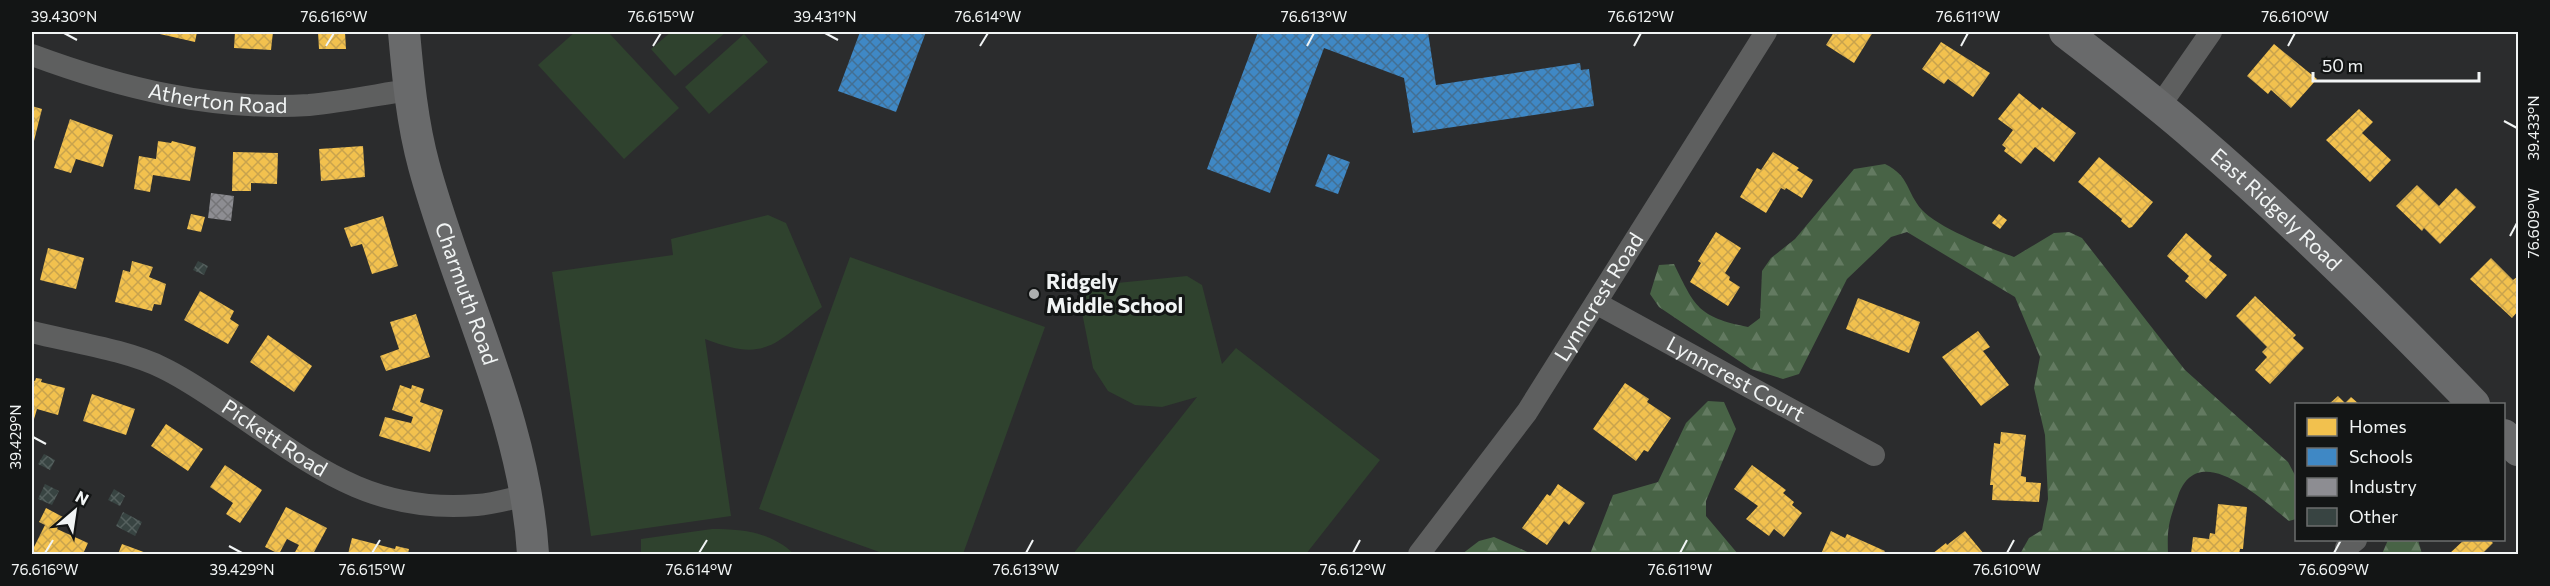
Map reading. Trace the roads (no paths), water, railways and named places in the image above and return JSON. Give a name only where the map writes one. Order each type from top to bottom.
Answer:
[{"type":"street","name":"Charmuth Road","points":[[404,32],[409,90],[424,164],[447,243],[490,362],[509,427],[526,495],[533,555]]},
{"type":"street","name":"Lynncrest Road","points":[[1419,555],[1527,412],[1766,32]]},
{"type":"street","name":"East Ridgely Road","points":[[2065,32],[2159,107],[2282,214],[2364,292],[2472,403]]},
{"type":"street","points":[[2159,107],[2211,32]]},
{"type":"street","name":"Atherton Road","points":[[32,55],[118,84],[170,96],[239,104],[309,105],[409,90]]},
{"type":"street","name":"Lynncrest Court","points":[[1596,303],[1874,455]]},
{"type":"street","name":"Pickett Road","points":[[32,332],[132,357],[162,367],[190,383],[322,471],[356,488],[385,498],[438,507],[479,505],[526,495]]},
{"type":"street","points":[[2505,436],[2518,450]]},
{"type":"place","name":"Ridgely Middle School","points":[[1034,294]]}]
